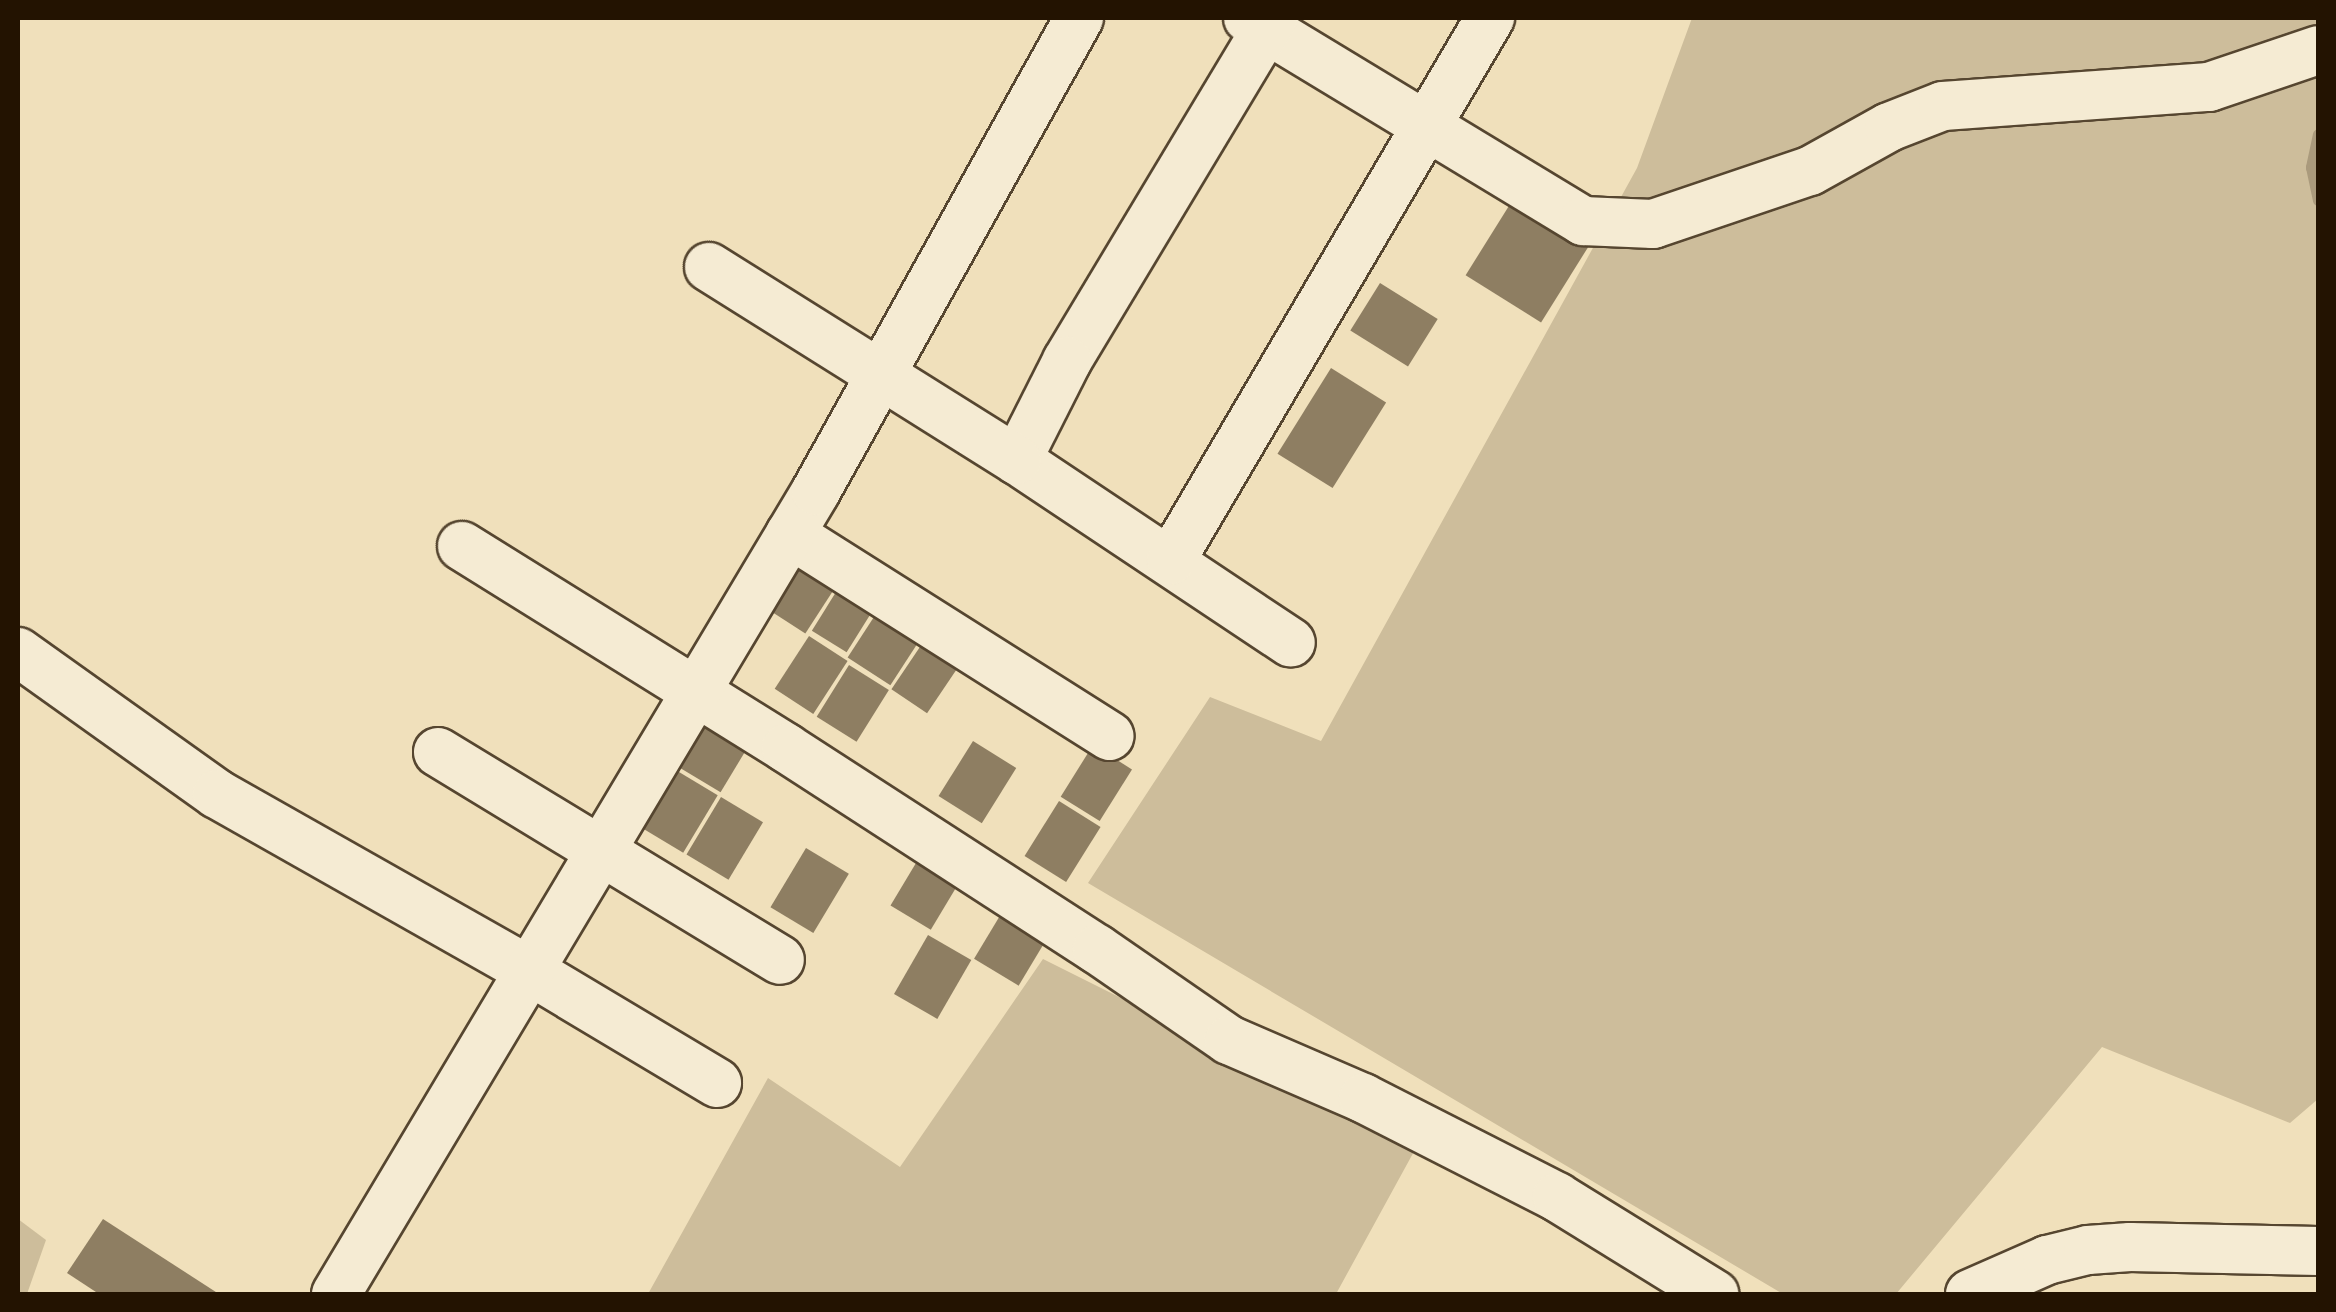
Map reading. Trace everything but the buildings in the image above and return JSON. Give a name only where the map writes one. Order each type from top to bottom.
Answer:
[{"type":"street","points":[[336,1294],[790,534],[1079,18]]},
{"type":"street","points":[[1172,560],[1490,18]]},
{"type":"street","points":[[1017,460],[1066,362],[1262,21],[1583,221],[1653,224],[1810,171],[1889,127],[1943,106],[2209,87],[2318,50]]},
{"type":"street","points":[[710,268],[1172,560],[1291,643]]},
{"type":"street","points":[[790,534],[1110,736]]},
{"type":"street","points":[[462,546],[1097,948],[1228,1040],[1363,1098],[1557,1197],[1714,1294]]},
{"type":"street","points":[[18,652],[217,794],[530,970],[717,1083]]},
{"type":"street","points":[[438,752],[780,960]]},
{"type":"street","points":[[1970,1294],[2034,1265],[2088,1250],[2130,1247],[2318,1251]]},
{"type":"shaded area","points":[[1692,18],[2318,18],[2318,1099],[2290,1123],[2102,1047],[1896,1294],[1783,1294],[1088,883],[1210,697],[1321,741],[1637,168]]},
{"type":"shaded area","points":[[1043,959],[1417,1146],[1336,1294],[648,1294],[768,1078],[900,1167]]},
{"type":"shaded area","points":[[18,1219],[46,1240],[27,1294],[18,1294]]},
{"type":"waterway","points":[[2318,134],[2311,167],[2318,200]]}]
